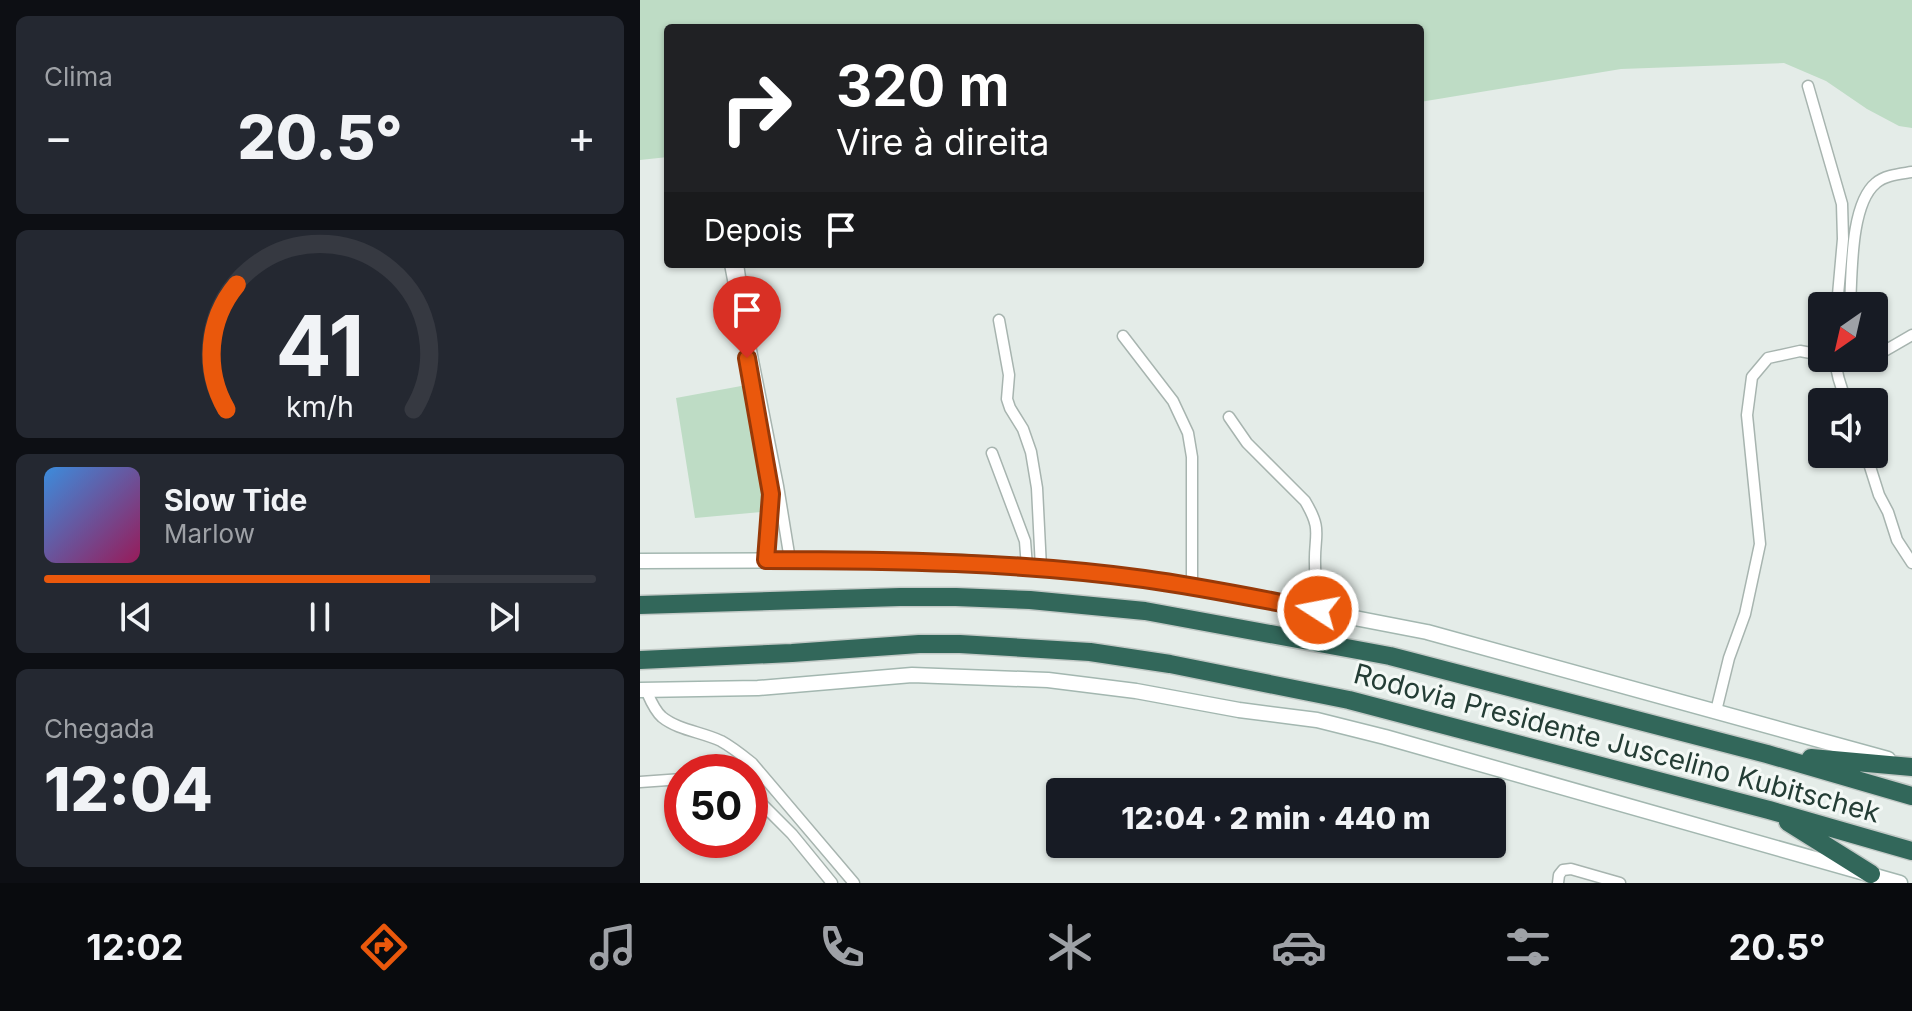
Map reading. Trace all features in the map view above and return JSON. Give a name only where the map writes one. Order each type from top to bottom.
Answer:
[{"type":"highway","name":"Rodovia Presidente Juscelino Kubitschek","points":[[640,605],[956,597],[1030,600],[1145,611],[1390,656],[1767,754],[1912,796]]},
{"type":"highway","name":"Rodovia Presidente Juscelino Kubitschek","points":[[640,660],[919,644],[1090,652],[1170,664],[1349,700],[1769,810],[1912,851]]},
{"type":"highway","points":[[1767,754],[1912,766]]},
{"type":"highway","points":[[1769,810],[1870,879]]},
{"type":"main road","points":[[640,561],[961,562],[1034,567],[1192,586],[1427,632],[1912,766]]},
{"type":"main road","points":[[643,690],[758,688],[912,675],[1048,680],[1136,691],[1331,723],[1870,879],[1900,883]]},
{"type":"street","points":[[1808,86],[1842,204],[1843,239],[1838,292]]},
{"type":"street","points":[[1851,292],[1854,236],[1864,197],[1877,182],[1896,174],[1912,172]]},
{"type":"street","points":[[731,268],[771,494],[766,560]]},
{"type":"street","points":[[739,268],[790,560]]},
{"type":"street","points":[[999,320],[1009,375],[1007,399],[1031,452],[1037,488],[1034,567]]},
{"type":"street","points":[[1888,349],[1912,335]]},
{"type":"street","points":[[1123,336],[1173,401],[1188,433],[1192,457],[1192,586]]},
{"type":"street","points":[[1716,711],[1729,658],[1745,614],[1760,544],[1747,415],[1752,377],[1768,358],[1800,351],[1808,352]]},
{"type":"street","points":[[1229,417],[1247,443],[1305,501],[1311,512],[1318,532],[1315,561],[1318,610]]},
{"type":"street","points":[[992,453],[1034,567]]},
{"type":"street","points":[[1870,468],[1897,540],[1912,563]]},
{"type":"street","points":[[643,690],[660,716],[719,741],[752,763],[854,883]]},
{"type":"street","points":[[640,782],[664,780]]},
{"type":"street","points":[[768,810],[832,883]]},
{"type":"street","points":[[1558,883],[1563,870],[1571,869],[1620,883]]},
{"type":"green space","points":[[640,0],[1912,0],[1912,128],[1899,126],[1826,81],[1784,63],[1621,69],[1424,101],[1424,24],[664,24],[664,157],[640,160]]},
{"type":"green space","points":[[752,384],[773,511],[695,518],[676,398]]},
{"type":"route","points":[[747,358],[771,494],[766,560],[961,562],[1047,568],[1195,587],[1318,610]]}]
